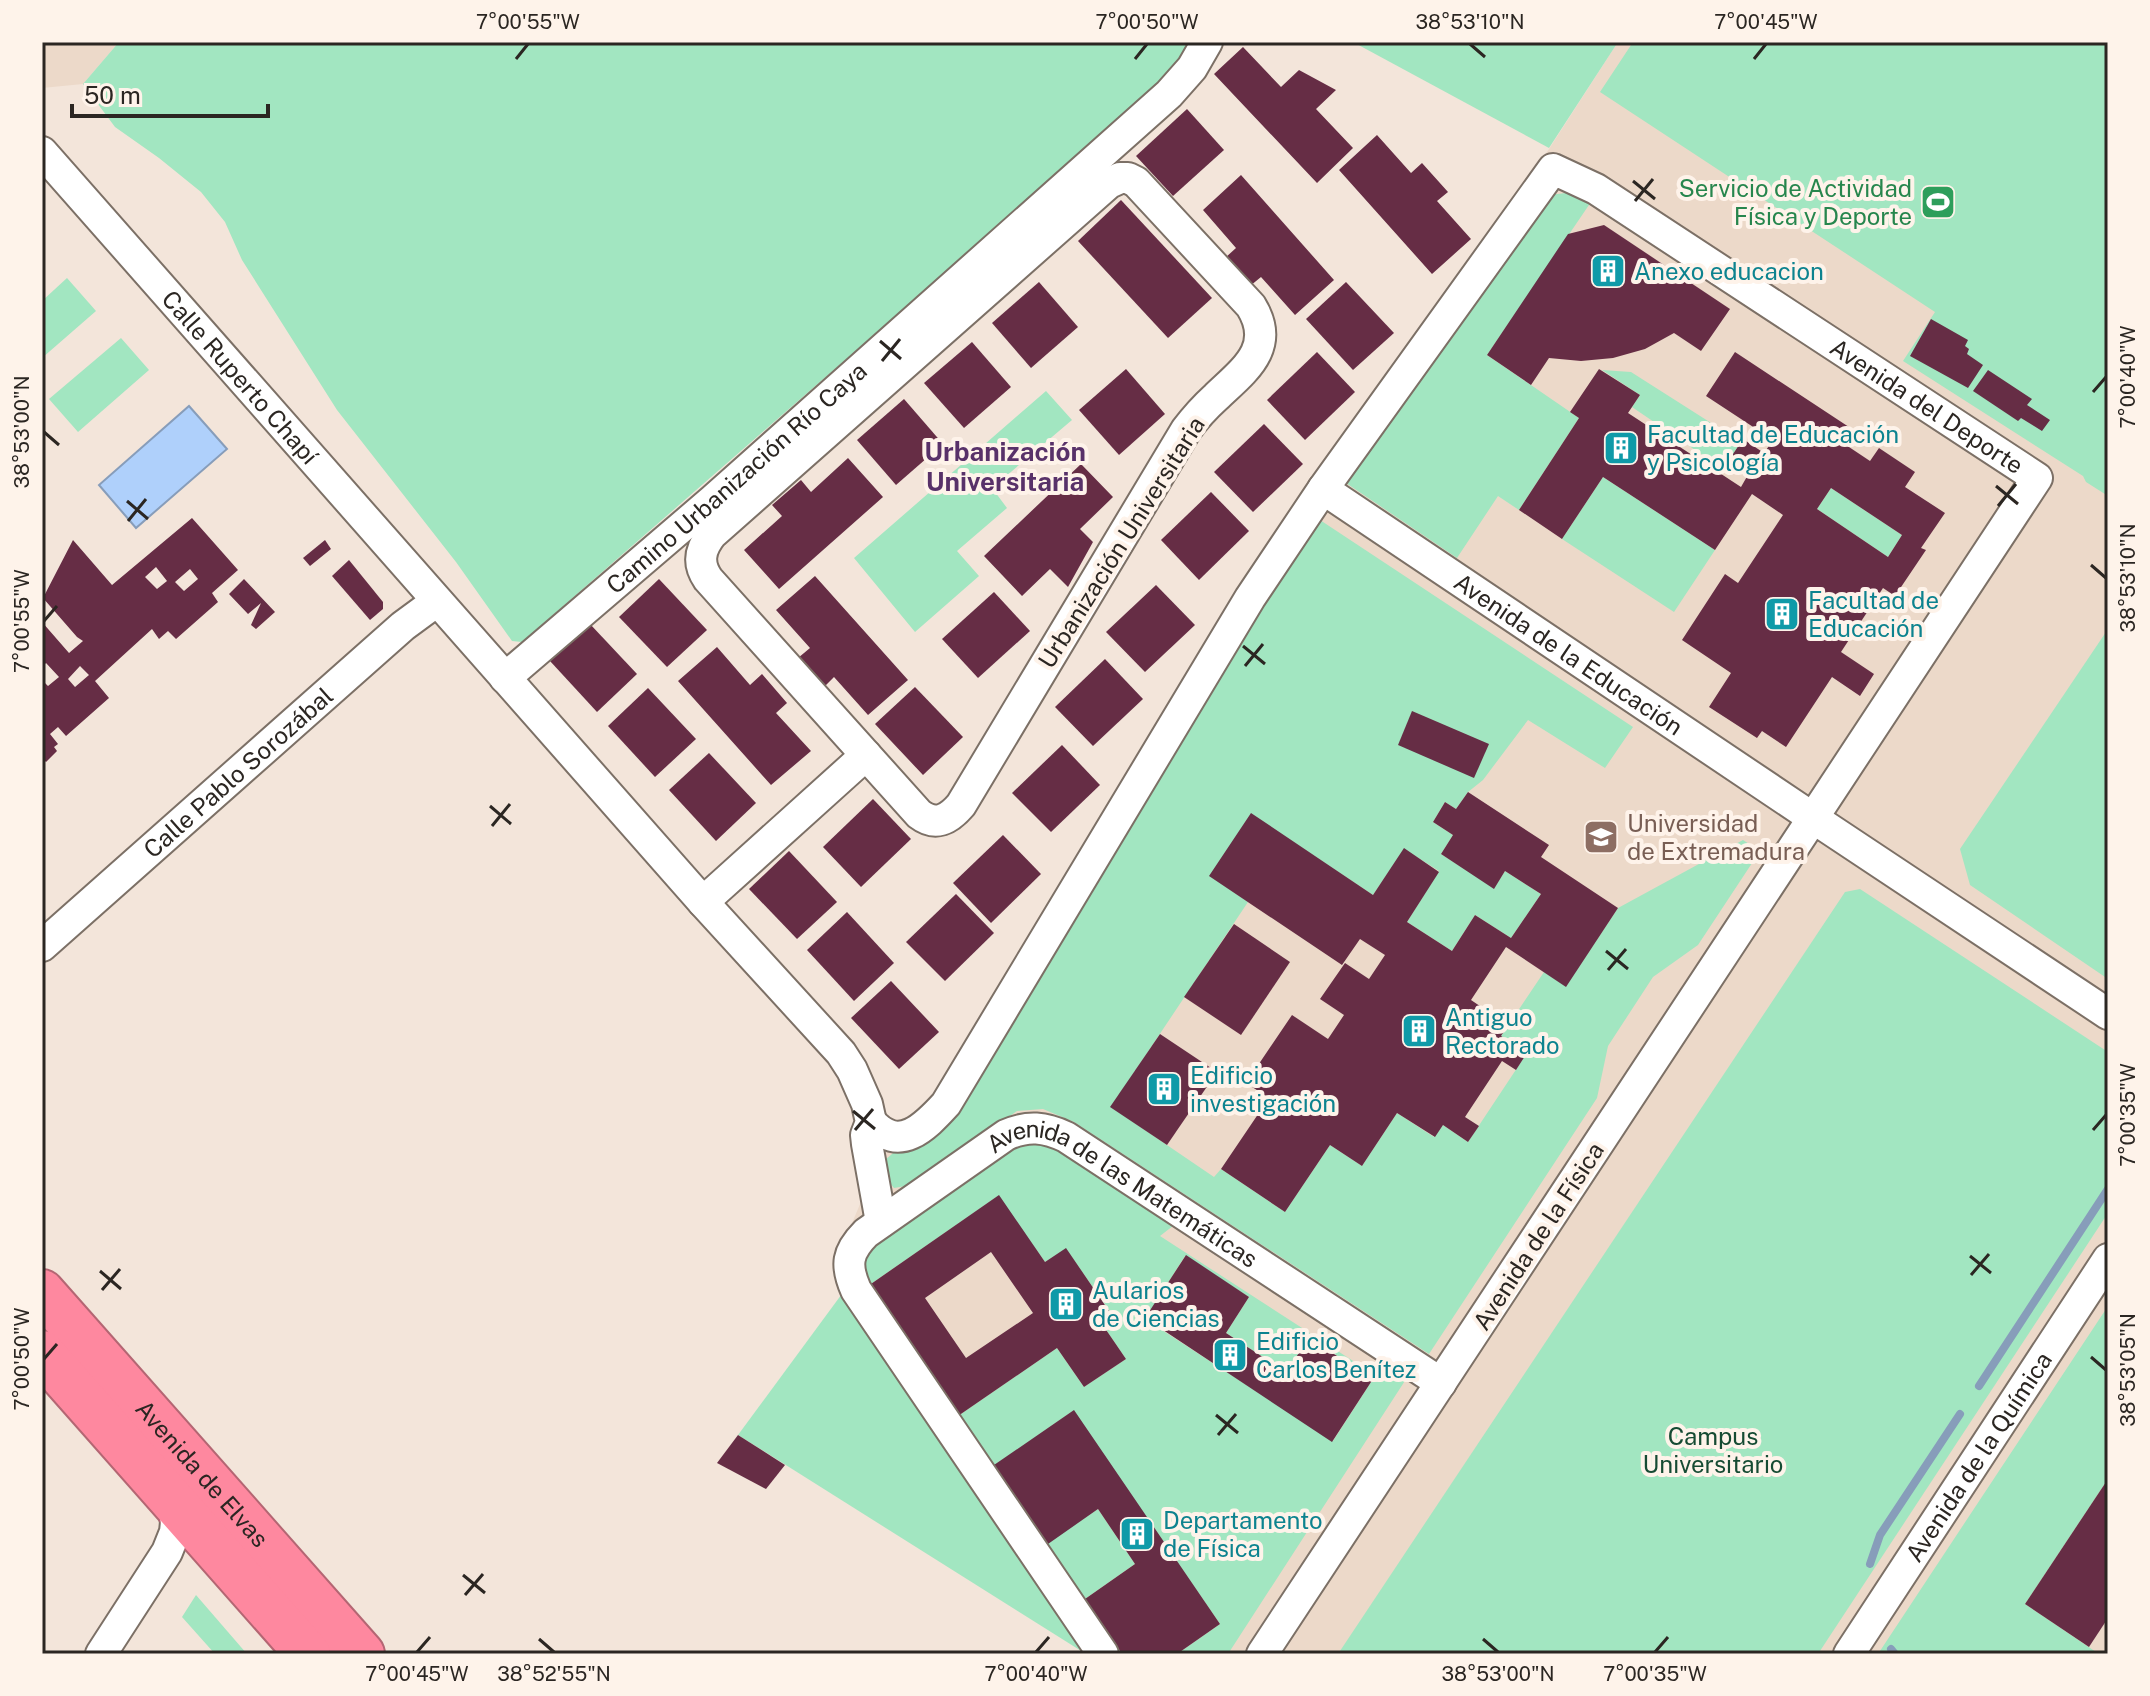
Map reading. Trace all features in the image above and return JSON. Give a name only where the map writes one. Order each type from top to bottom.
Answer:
[{"type":"highway","name":"Avenida de Elvas","points":[[42,1292],[362,1654]]},
{"type":"highway","name":"Avenida de Elvas","points":[[42,1353],[308,1654]]},
{"type":"street","name":"Camino Urbanización Río Caya","points":[[505,678],[713,500],[1169,94],[1192,68],[1207,42]]},
{"type":"street","name":"Calle Ruperto Chapí","points":[[42,152],[437,601]]},
{"type":"street","name":"Avenida del Deporte","points":[[1323,489],[1553,169],[1596,189],[2037,478],[1813,818]]},
{"type":"street","name":"Urbanización Universitaria","points":[[1120,178],[1132,179],[1251,306],[1260,330],[1256,355],[1252,363],[1204,408],[1186,430],[953,814],[936,821],[924,818],[866,755],[708,579],[701,568],[702,549],[712,534],[1109,183],[1120,178]]},
{"type":"street","points":[[437,601],[841,1053],[860,1086],[871,1122],[878,1130],[899,1137],[911,1135],[934,1118],[946,1104],[1250,598],[1323,489]]},
{"type":"street","name":"Avenida de la Educación","points":[[1323,489],[2108,1014]]},
{"type":"street","name":"Calle Pablo Sorozábal","points":[[42,946],[403,626],[437,601]]},
{"type":"street","points":[[703,902],[866,755]]},
{"type":"street","name":"Avenida de la Física","points":[[1262,1654],[1813,818]]},
{"type":"street","points":[[871,1122],[866,1135],[881,1222]]},
{"type":"street","name":"Avenida de las Matemáticas","points":[[1103,1654],[856,1290],[848,1266],[850,1254],[857,1242],[881,1222],[1006,1135],[1019,1129],[1051,1130],[1441,1383]]},
{"type":"street","name":"Avenida de la Química","points":[[1849,1654],[2108,1259]]},
{"type":"street","points":[[101,1654],[167,1552],[176,1522],[172,1500]]},
{"type":"shaded area","points":[[42,42],[119,42],[83,84],[42,88]]},
{"type":"shaded area","name":"Universidad de Extremadura","points":[[1618,42],[2108,42],[2108,1654],[1089,1654],[1091,1651],[834,1266],[892,1128],[920,1118],[1245,582],[1549,149]]},
{"type":"green space","points":[[119,42],[1191,42],[1178,66],[1150,94],[522,642],[512,641],[456,562],[337,410],[242,260],[225,222],[201,192],[115,127],[83,84]]},
{"type":"green space","points":[[1353,42],[1618,42],[1549,148]]},
{"type":"green space","name":"Servicio de Actividad Física y Deporte","points":[[1633,42],[2108,42],[2108,496],[2086,482],[2083,476],[1903,361],[1935,312],[1600,92]]},
{"type":"green space","points":[[1566,193],[1591,202],[1487,355],[1579,418],[1519,510],[1498,496],[1457,558],[1346,483],[1549,195]]},
{"type":"green space","points":[[67,278],[96,311],[42,358],[42,301]]},
{"type":"green space","points":[[121,338],[149,370],[78,432],[49,399]]},
{"type":"green space","points":[[1602,370],[1631,372],[1741,442],[1723,469],[1632,407],[1640,395]]},
{"type":"green space","points":[[1046,391],[1072,420],[992,488],[1007,508],[957,551],[979,576],[915,632],[854,558]]},
{"type":"green space","points":[[1603,477],[1715,550],[1674,612],[1562,539]]},
{"type":"green space","points":[[1831,488],[1902,535],[1888,557],[1817,509]]},
{"type":"green space","points":[[1320,520],[1633,727],[1605,768],[1528,720],[1483,780],[1468,792],[1456,809],[1445,802],[1433,822],[1453,835],[1441,854],[1494,888],[1505,871],[1541,894],[1511,938],[1475,915],[1452,951],[1407,922],[1439,871],[1404,849],[1373,895],[1251,814],[1210,876],[1248,902],[1111,1107],[1214,1177],[1221,1169],[1285,1212],[1330,1145],[1362,1166],[1397,1113],[1434,1137],[1443,1125],[1468,1142],[1527,1053],[1501,1036],[1544,972],[1566,986],[1618,908],[1743,840],[1760,851],[1698,945],[1653,977],[1608,1046],[1597,1098],[1429,1354],[1074,1122],[1043,1109],[1017,1111],[912,1185],[894,1188],[883,1175],[885,1160],[899,1148],[919,1145],[971,1092],[1114,842],[1259,607]]},
{"type":"green space","points":[[2108,629],[2108,979],[1970,885],[1960,849]]},
{"type":"green space","name":"Campus Universitario","points":[[1860,889],[2108,1052],[2108,1213],[1818,1654],[1338,1654],[1845,892]]},
{"type":"green space","points":[[1016,1138],[1048,1140],[1178,1222],[1160,1236],[1381,1379],[1391,1361],[1410,1373],[1228,1654],[1177,1654],[1220,1624],[1073,1411],[994,1466],[1047,1543],[1098,1509],[1135,1564],[1085,1599],[1122,1654],[1117,1654],[864,1282],[859,1266],[867,1245]],"holes":[[[998,1196],[1045,1262],[1066,1249],[1109,1310],[1098,1318],[1126,1359],[1084,1387],[1057,1348],[958,1416],[868,1286]],[[1185,1256],[1249,1297],[1226,1333],[1286,1372],[1310,1338],[1373,1379],[1333,1441],[1145,1319]]]},
{"type":"green space","points":[[847,1287],[1086,1654],[738,1435]]},
{"type":"green space","points":[[2108,1306],[2108,1479],[2025,1604],[2099,1654],[1878,1654]]},
{"type":"green space","points":[[196,1595],[247,1654],[215,1654],[182,1617]]},
{"type":"water","points":[[189,406],[227,449],[136,528],[99,485]]},
{"type":"building","points":[[1243,47],[1281,87],[1299,70],[1336,90],[1316,109],[1353,148],[1317,183],[1214,74]]},
{"type":"building","points":[[1187,109],[1224,150],[1173,196],[1136,156]]},
{"type":"building","points":[[1377,135],[1411,173],[1422,163],[1448,192],[1437,201],[1471,239],[1432,274],[1339,170]]},
{"type":"building","points":[[1241,175],[1334,280],[1295,315],[1261,277],[1250,286],[1225,258],[1236,248],[1203,210]]},
{"type":"building","points":[[1121,200],[1212,298],[1168,338],[1078,241]]},
{"type":"building","name":"Anexo educacion","points":[[1604,225],[1730,309],[1701,351],[1674,333],[1645,349],[1613,358],[1581,361],[1549,358],[1531,385],[1487,355],[1568,234]]},
{"type":"building","points":[[1039,282],[1078,327],[1031,368],[992,323]]},
{"type":"building","points":[[1346,282],[1394,333],[1353,370],[1306,319]]},
{"type":"building","points":[[1931,319],[1968,340],[1965,346],[1969,349],[1967,354],[1983,365],[1968,388],[1910,356]]},
{"type":"building","points":[[972,342],[1011,387],[964,428],[924,383]]},
{"type":"building","points":[[1317,352],[1355,392],[1305,440],[1267,400]]},
{"type":"building","points":[[1735,352],[1855,431],[1846,445],[1870,461],[1879,448],[1915,472],[1905,487],[1945,513],[1921,548],[1926,550],[1895,596],[1883,588],[1841,652],[1874,674],[1860,696],[1832,677],[1786,747],[1762,731],[1757,738],[1709,707],[1731,673],[1682,640],[1725,574],[1738,583],[1783,515],[1752,494],[1715,550],[1603,477],[1562,539],[1519,510],[1579,418],[1570,412],[1599,369],[1640,395],[1628,413],[1741,487],[1749,473],[1729,460],[1743,439],[1764,453],[1773,440],[1706,396]],"holes":[[[1831,488],[1902,535],[1888,557],[1817,509]]]},
{"type":"building","points":[[1126,369],[1165,414],[1119,455],[1079,410]]},
{"type":"building","points":[[1988,370],[2032,399],[2027,405],[2050,420],[2042,431],[2021,418],[2018,421],[1973,391]]},
{"type":"building","points":[[904,399],[943,444],[896,485],[857,440]]},
{"type":"building","points":[[1264,424],[1303,464],[1253,512],[1214,472]]},
{"type":"building","points":[[848,458],[883,497],[779,589],[744,550],[782,516],[772,505],[801,480],[811,492]]},
{"type":"building","points":[[1081,464],[1113,497],[1080,529],[1093,542],[1068,587],[1050,569],[1022,596],[984,556]]},
{"type":"building","points":[[1211,492],[1249,531],[1199,580],[1161,540]]},
{"type":"building","points":[[192,518],[238,570],[212,593],[218,602],[176,639],[168,631],[159,639],[152,629],[95,681],[109,698],[66,736],[58,727],[50,734],[58,744],[54,747],[57,751],[46,762],[42,758],[42,680],[48,686],[59,677],[46,663],[42,667],[42,622],[69,653],[83,641],[43,598],[73,540],[112,585]],"holes":[[[156,567],[167,581],[157,589],[145,577]],[[190,569],[198,579],[184,591],[175,582]],[[80,666],[89,675],[75,687],[68,679]]]},
{"type":"building","points":[[325,540],[331,549],[310,566],[303,558]]},
{"type":"building","points":[[349,560],[383,602],[383,609],[370,620],[332,576]]},
{"type":"building","points":[[815,576],[908,680],[868,715],[834,677],[824,687],[798,658],[810,648],[776,610]]},
{"type":"building","points":[[244,579],[275,612],[256,629],[251,625],[261,603],[248,614],[229,594]]},
{"type":"building","points":[[659,579],[707,630],[667,667],[619,617]]},
{"type":"building","points":[[1156,585],[1195,625],[1145,672],[1106,632]]},
{"type":"building","points":[[994,592],[1030,631],[978,678],[942,639]]},
{"type":"building","points":[[590,624],[637,674],[597,712],[550,661]]},
{"type":"building","points":[[717,647],[750,685],[762,674],[787,703],[776,713],[811,751],[771,785],[678,681]]},
{"type":"building","points":[[1105,659],[1143,699],[1093,746],[1055,707]]},
{"type":"building","points":[[915,687],[963,737],[923,775],[875,724]]},
{"type":"building","points":[[648,688],[696,739],[655,777],[608,726]]},
{"type":"building","points":[[1412,711],[1489,744],[1474,778],[1398,745]]},
{"type":"building","points":[[1062,745],[1100,785],[1051,832],[1012,793]]},
{"type":"building","points":[[709,753],[756,803],[716,841],[669,790]]},
{"type":"building","name":"Antiguo Rectorado","points":[[1468,792],[1549,845],[1541,857],[1618,908],[1566,987],[1506,947],[1471,1000],[1508,1025],[1501,1036],[1527,1053],[1516,1070],[1502,1061],[1465,1117],[1479,1126],[1468,1142],[1443,1125],[1435,1137],[1397,1113],[1362,1166],[1330,1145],[1285,1212],[1221,1169],[1269,1098],[1246,1083],[1292,1015],[1328,1039],[1344,1015],[1320,999],[1345,963],[1369,979],[1385,955],[1360,939],[1342,965],[1209,876],[1251,813],[1373,895],[1404,848],[1439,872],[1407,922],[1452,951],[1475,915],[1511,938],[1541,894],[1505,871],[1494,889],[1441,854],[1453,835],[1433,822],[1445,802],[1456,809]]},
{"type":"building","points":[[873,799],[911,839],[861,887],[823,847]]},
{"type":"building","points":[[1003,835],[1041,874],[991,923],[953,883]]},
{"type":"building","points":[[789,851],[837,902],[797,939],[749,889]]},
{"type":"building","points":[[956,894],[994,933],[945,981],[906,942]]},
{"type":"building","points":[[847,912],[894,963],[854,1001],[807,950]]},
{"type":"building","name":"Edificio investigación","points":[[1234,924],[1290,962],[1241,1035],[1184,997]]},
{"type":"building","points":[[891,981],[939,1032],[899,1069],[851,1018]]},
{"type":"building","name":"Edificio investigación","points":[[1160,1034],[1217,1072],[1167,1145],[1110,1107]]},
{"type":"building","name":"Aularios de Ciencias","points":[[999,1195],[1045,1262],[1066,1248],[1109,1311],[1098,1318],[1126,1359],[1084,1387],[1057,1348],[958,1416],[868,1286]],"holes":[[[991,1252],[1033,1313],[966,1358],[925,1298]]]},
{"type":"building","name":"Edificio Carlos Benítez","points":[[1186,1255],[1249,1297],[1226,1333],[1286,1372],[1309,1338],[1373,1379],[1332,1442],[1145,1318]]},
{"type":"building","name":"Departamento de Física","points":[[1074,1410],[1220,1624],[1177,1654],[1122,1654],[1085,1599],[1135,1564],[1098,1509],[1048,1544],[994,1465]]},
{"type":"building","points":[[738,1435],[785,1465],[766,1489],[717,1463]]},
{"type":"building","points":[[2108,1479],[2108,1618],[2089,1647],[2025,1604]]},
{"type":"waterway","points":[[1979,1386],[2108,1189]]},
{"type":"waterway","points":[[1870,1564],[1880,1535],[1960,1414]]},
{"type":"waterway","points":[[1891,1649],[1895,1654]]},
{"type":"place","name":"Servicio de Actividad Física y Deporte","points":[[1938,202]]},
{"type":"place","name":"Anexo educacion","points":[[1608,271]]},
{"type":"place","name":"Facultad de Educación y Psicología","points":[[1621,448]]},
{"type":"place","name":"Facultad de Educación","points":[[1782,614]]},
{"type":"place","name":"Universidad de Extremadura","points":[[1601,837]]},
{"type":"place","name":"Antiguo Rectorado","points":[[1419,1031]]},
{"type":"place","name":"Edificio investigación","points":[[1164,1089]]},
{"type":"place","name":"Aularios de Ciencias","points":[[1066,1304]]},
{"type":"place","name":"Edificio Carlos Benítez","points":[[1230,1355]]},
{"type":"place","name":"Departamento de Física","points":[[1137,1534]]},
{"type":"district","name":"Urbanización Universitaria","points":[[1005,466]]}]
